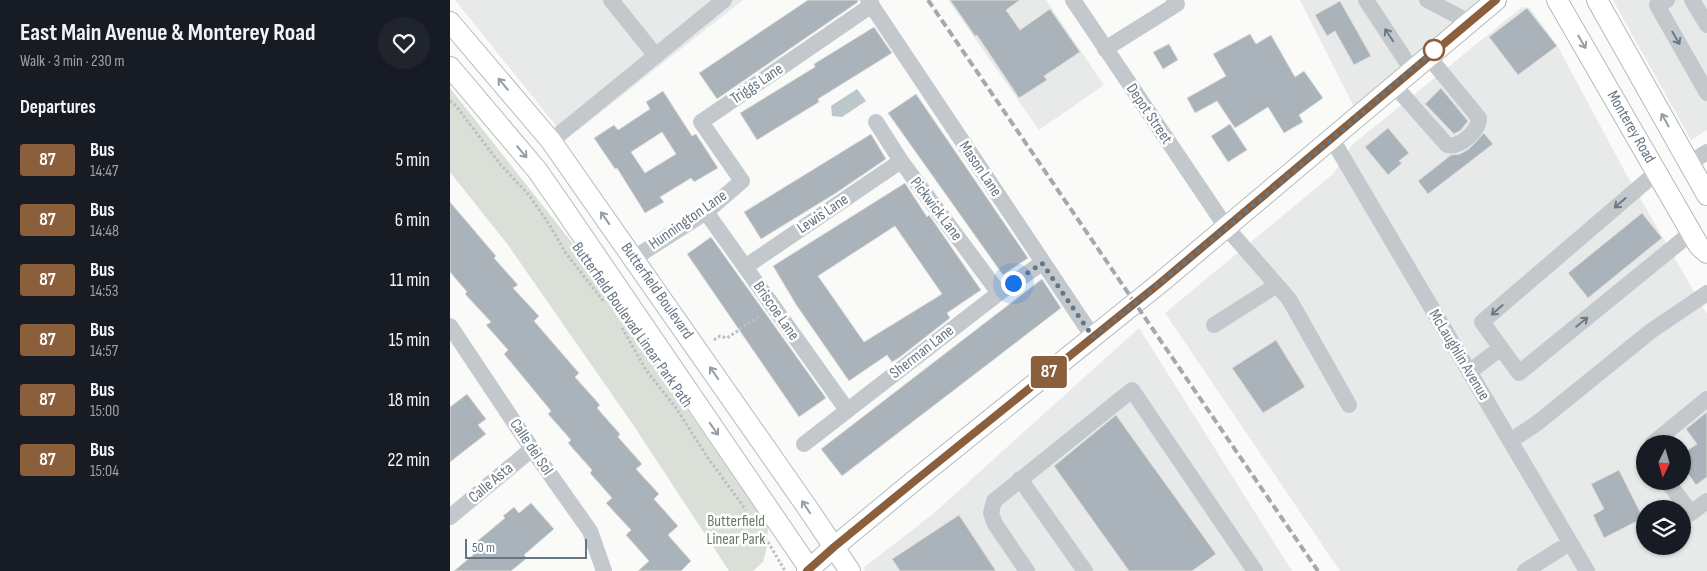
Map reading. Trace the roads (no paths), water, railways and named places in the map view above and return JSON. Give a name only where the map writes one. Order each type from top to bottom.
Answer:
[{"type":"main road","points":[[809,570],[834,547],[1226,227],[1496,0]]},
{"type":"main road","name":"Monterey Road","points":[[1557,0],[1691,233],[1699,246],[1707,252]]},
{"type":"main road","name":"Monterey Road","points":[[1597,0],[1707,195]]},
{"type":"main road","name":"Butterfield Boulevard","points":[[450,22],[551,141],[850,571]]},
{"type":"main road","name":"Butterfield Boulevard","points":[[450,67],[537,170],[809,570]]},
{"type":"street","points":[[611,0],[656,56]]},
{"type":"street","points":[[551,141],[724,0]]},
{"type":"street","points":[[1106,49],[1177,4],[1174,0]]},
{"type":"street","points":[[1366,0],[1412,70]]},
{"type":"street","points":[[1427,0],[1469,22]]},
{"type":"street","points":[[1667,0],[1658,5],[1707,92]]},
{"type":"street","points":[[1692,0],[1707,25]]},
{"type":"street","name":"Depot Street","points":[[1075,1],[1226,227],[1289,299],[1349,405]]},
{"type":"street","name":"Triggs Lane","points":[[742,181],[701,122],[870,3]]},
{"type":"street","name":"Mason Lane","points":[[870,3],[1093,337]]},
{"type":"street","points":[[1394,85],[1447,145],[1458,144],[1476,130],[1479,125],[1479,118],[1428,56]]},
{"type":"street","name":"Pickwick Lane","points":[[876,122],[901,161],[999,293]]},
{"type":"street","name":"McLaughlin Avenue","points":[[1332,139],[1587,571]]},
{"type":"street","points":[[1689,163],[1707,152]]},
{"type":"street","name":"Lewis Lane","points":[[745,267],[901,161]]},
{"type":"street","points":[[1657,172],[1482,322],[1519,373],[1691,233]]},
{"type":"street","name":"Hunnington Lane","points":[[634,258],[706,212],[742,181]]},
{"type":"street","name":"Briscoe Lane","points":[[706,212],[847,410]]},
{"type":"street","name":"Sherman Lane","points":[[804,444],[999,293],[1042,263]]},
{"type":"street","points":[[1214,325],[1277,285]]},
{"type":"street","points":[[1510,441],[1536,424],[1651,331],[1707,293]]},
{"type":"street","name":"Calle del Sol","points":[[450,326],[532,449],[590,531],[604,571]]},
{"type":"street","points":[[1469,372],[1501,348]]},
{"type":"street","points":[[1027,571],[994,524],[991,513],[994,501],[1132,390],[1255,571]]},
{"type":"street","points":[[1663,435],[1707,398]]},
{"type":"street","name":"Calle Asta","points":[[450,517],[532,449]]},
{"type":"street","points":[[1020,479],[1085,571]]},
{"type":"street","points":[[1674,490],[1691,513],[1707,501]]},
{"type":"street","points":[[1526,571],[1570,543]]},
{"type":"railway","points":[[928,0],[1318,571]]},
{"type":"park label","name":"Butterfield Linear Park","points":[[736,530]]}]
